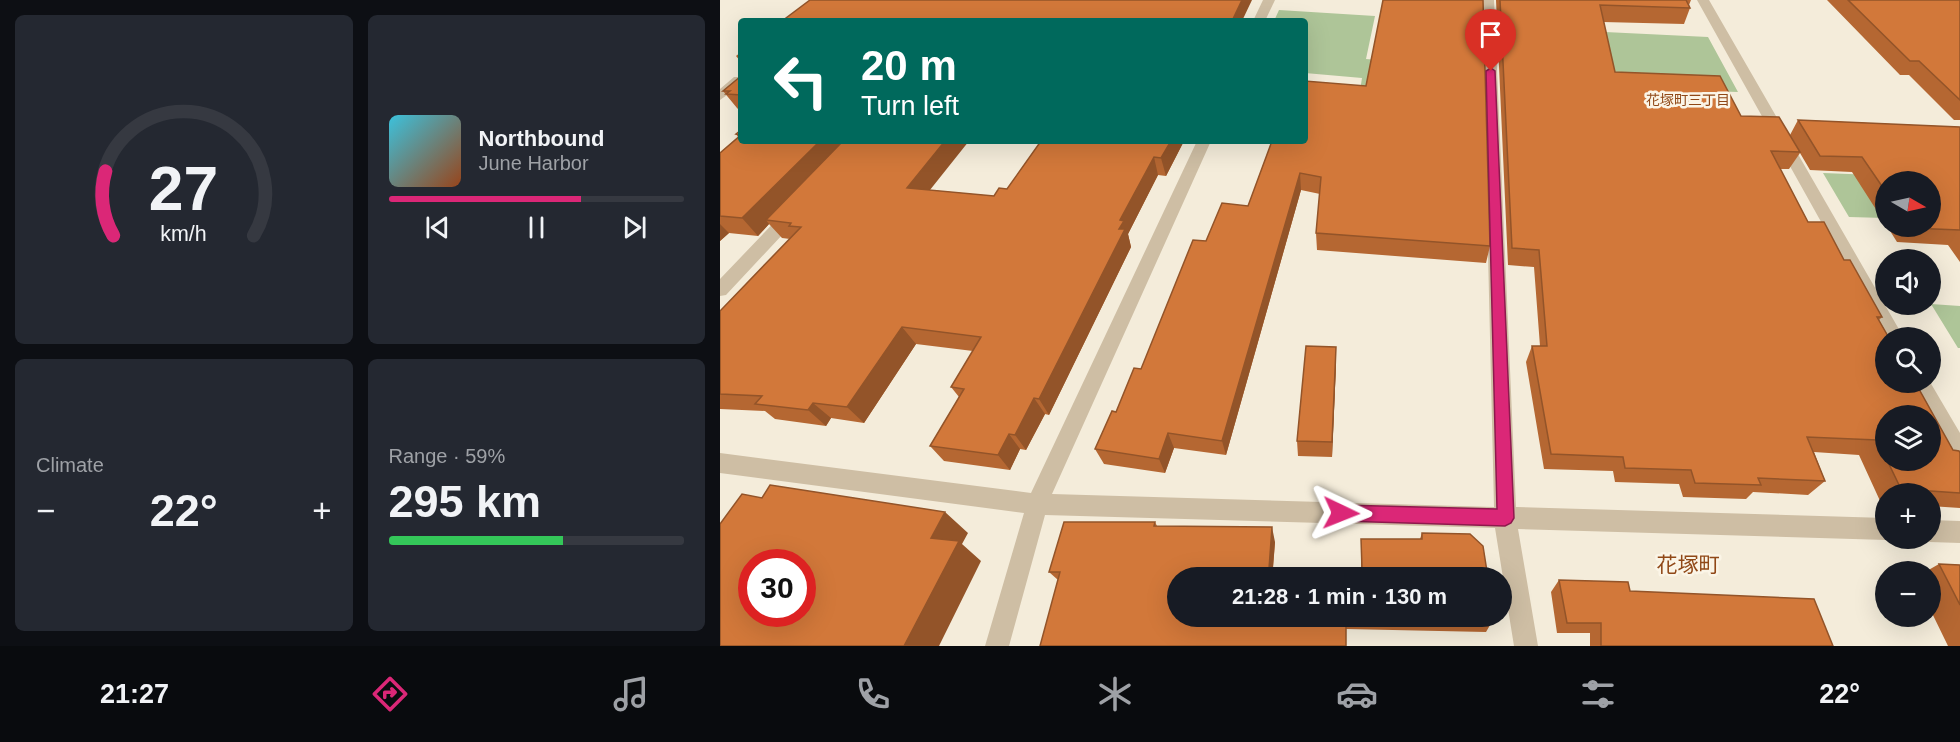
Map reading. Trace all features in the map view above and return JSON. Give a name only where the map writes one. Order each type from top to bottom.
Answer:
[{"type":"street","points":[[1260,18],[1269,0]]},
{"type":"street","points":[[1488,0],[1505,518],[1526,646]]},
{"type":"street","points":[[1702,0],[1889,327]]},
{"type":"street","points":[[720,79],[738,80]]},
{"type":"street","points":[[720,96],[738,82]]},
{"type":"street","points":[[996,646],[1037,504],[1203,144]]},
{"type":"street","points":[[720,290],[806,199]]},
{"type":"street","points":[[1926,393],[1960,452]]},
{"type":"street","points":[[720,463],[1037,504],[1875,529]]},
{"type":"street","points":[[1941,531],[1960,532]]},
{"type":"green space","points":[[1279,10],[1375,16],[1366,59],[1479,68],[1359,97],[1362,78],[1308,73],[1308,18],[1275,18]]},
{"type":"green space","points":[[1605,32],[1708,37],[1738,92],[1619,88]]},
{"type":"green space","points":[[1823,173],[1875,175],[1875,218],[1849,217]]},
{"type":"green space","points":[[1941,305],[1960,306],[1960,348],[1938,315],[1941,315]]},
{"type":"building","points":[[810,0],[1242,0],[1233,18],[786,18]]},
{"type":"building","points":[[1383,0],[1483,0],[1490,246],[1316,233],[1321,177],[1300,173],[1222,441],[1168,433],[1159,459],[1095,449],[1112,411],[1116,412],[1134,368],[1141,369],[1193,240],[1206,241],[1222,203],[1248,206],[1271,144],[1308,144],[1308,81],[1366,86]]},
{"type":"building","points":[[1500,0],[1686,0],[1690,8],[1600,5],[1615,72],[1720,76],[1741,116],[1779,117],[1800,152],[1771,151],[1808,222],[1824,222],[1844,260],[1850,260],[1875,305],[1875,315],[1882,317],[1877,317],[1883,327],[1875,327],[1875,393],[1921,393],[1928,405],[1875,405],[1875,440],[1807,437],[1825,481],[1758,478],[1761,485],[1695,483],[1691,470],[1625,468],[1623,457],[1551,454],[1532,346],[1547,346],[1539,250],[1512,248]]},
{"type":"building","points":[[1848,0],[1960,0],[1960,100],[1919,61],[1910,61]]},
{"type":"building","points":[[738,78],[738,95],[726,94],[730,91],[723,91]]},
{"type":"building","points":[[1798,120],[1960,127],[1960,230],[1941,229],[1941,171],[1875,171],[1875,176],[1862,157],[1820,156]]},
{"type":"building","points":[[738,138],[738,144],[817,144],[742,218],[720,216],[720,153]]},
{"type":"building","points":[[840,144],[943,144],[907,188],[994,196],[999,188],[1007,189],[1039,144],[1169,144],[1161,158],[1154,157],[1120,220],[1124,221],[1119,229],[1125,229],[1039,399],[1034,398],[1015,435],[1009,434],[998,455],[930,446],[964,389],[951,387],[981,337],[902,327],[847,407],[813,403],[808,410],[755,404],[762,396],[720,394],[720,311],[801,227],[789,226],[791,223],[766,220]]},
{"type":"building","points":[[1306,346],[1336,347],[1332,442],[1297,441]]},
{"type":"building","points":[[1941,429],[1953,450],[1960,453],[1960,493],[1941,492],[1941,483],[1898,483],[1892,471],[1941,471]]},
{"type":"building","points":[[770,485],[945,512],[931,538],[959,541],[904,646],[720,646],[720,524],[742,494],[762,498]]},
{"type":"building","points":[[1064,522],[1155,522],[1154,526],[1272,527],[1269,567],[1167,567],[1167,627],[1346,627],[1346,646],[1040,646],[1060,572],[1049,572]]},
{"type":"building","points":[[1422,533],[1470,534],[1483,546],[1486,567],[1362,567],[1361,539],[1422,539]]},
{"type":"building","points":[[1941,564],[1960,565],[1960,605],[1941,568]]},
{"type":"building","points":[[1559,580],[1628,582],[1630,591],[1814,599],[1833,646],[1601,646],[1601,623],[1567,623]]},
{"type":"district","name":"花塚町三丁目","points":[[1688,100]]},
{"type":"district","name":"花塚町","points":[[1688,564]]},
{"type":"route","points":[[1341,513],[1505,518],[1491,71]]}]
